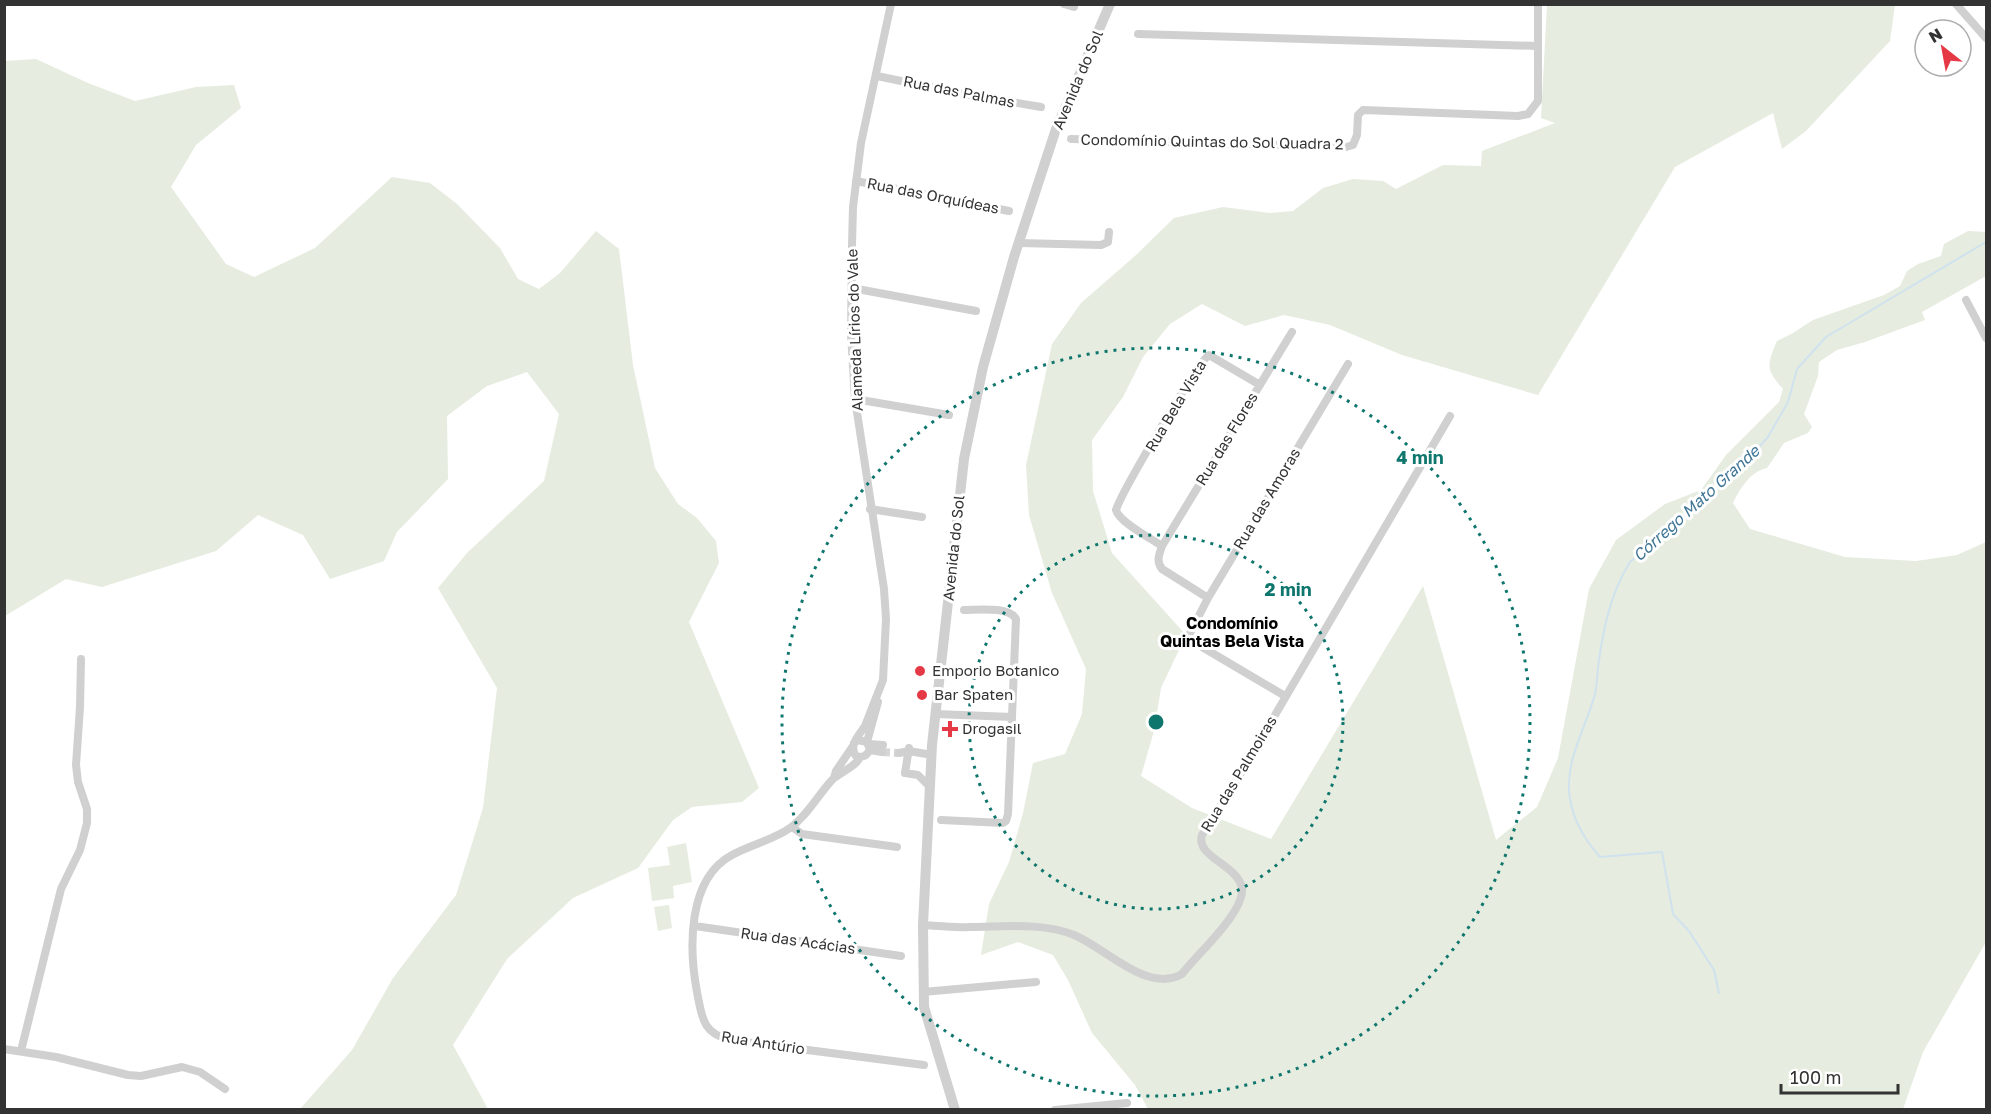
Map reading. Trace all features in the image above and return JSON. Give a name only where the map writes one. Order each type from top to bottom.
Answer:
[{"type":"street","name":"Alameda Lírios do Vale","points":[[834,779],[836,771],[865,726],[883,680],[886,619],[884,589],[855,399],[851,334],[852,226],[861,143],[891,4]]},
{"type":"street","points":[[1064,4],[1074,7]]},
{"type":"street","name":"Avenida do Sol","points":[[955,1110],[932,1039],[922,992],[932,750],[961,479],[969,424],[995,322],[1019,243],[1056,129],[1110,4]]},
{"type":"street","points":[[1138,34],[1537,46],[1538,4]]},
{"type":"street","points":[[1956,4],[1986,38]]},
{"type":"street","name":"Condomínio Quintas do Sol Quadra 2","points":[[1071,139],[1353,145],[1357,135],[1359,112],[1363,110],[1518,116],[1528,114],[1538,101],[1537,46]]},
{"type":"street","name":"Rua das Palmas","points":[[877,76],[959,93],[1041,106]]},
{"type":"street","name":"Rua das Orquídeas","points":[[856,181],[1010,211]]},
{"type":"street","points":[[1019,243],[1101,245],[1108,242],[1109,232]]},
{"type":"street","points":[[852,288],[976,312]]},
{"type":"street","points":[[1966,300],[1986,338]]},
{"type":"street","name":"Rua das Flores","points":[[1162,546],[1292,332]]},
{"type":"street","name":"Rua Bela Vista","points":[[1162,546],[1122,520],[1116,510],[1185,387],[1206,356],[1213,356],[1260,385]]},
{"type":"street","name":"Rua das Amoras","points":[[1285,696],[1197,644],[1189,635],[1208,598],[1348,364]]},
{"type":"street","points":[[855,399],[949,415]]},
{"type":"street","name":"Rua das Palmoiras","points":[[923,925],[1042,928],[1065,931],[1086,940],[1139,974],[1160,980],[1175,978],[1182,974],[1226,923],[1241,900],[1240,880],[1209,854],[1200,840],[1449,416]]},
{"type":"street","points":[[870,509],[922,517]]},
{"type":"street","points":[[1162,546],[1158,561],[1162,569],[1208,598]]},
{"type":"street","points":[[942,820],[989,823],[1006,821],[1015,615],[1008,611],[963,610]]},
{"type":"street","points":[[21,1051],[61,889],[80,850],[87,823],[87,809],[78,782],[76,765],[81,707],[81,659]]},
{"type":"street","name":"Alameda Lírios do Vale","points":[[868,745],[879,700],[878,693]]},
{"type":"street","points":[[936,714],[1012,717]]},
{"type":"street","points":[[860,757],[853,753],[854,744],[858,740],[883,748]]},
{"type":"street","points":[[834,779],[857,763],[860,757],[865,756],[868,745]]},
{"type":"street","points":[[906,771],[904,750],[927,748],[932,750]]},
{"type":"street","points":[[906,771],[931,772]]},
{"type":"street","points":[[906,771],[918,775],[930,787]]},
{"type":"street","name":"Rua Antúrio","points":[[834,779],[792,827],[731,856],[715,868],[709,876],[698,899],[692,958],[705,1024],[714,1035],[730,1040],[924,1065]]},
{"type":"street","points":[[792,827],[802,834],[897,847]]},
{"type":"street","name":"Rua das Acácias","points":[[695,926],[900,956]]},
{"type":"street","points":[[922,992],[1036,982]]},
{"type":"street","points":[[4,1049],[80,1062],[128,1075],[141,1076],[182,1067],[200,1072],[225,1089]]},
{"type":"street","points":[[1055,1110],[1127,1103]]},
{"type":"shaded area","points":[[1547,5],[1895,5],[1890,41],[1806,131],[1782,149],[1773,113],[1675,167],[1538,395],[1402,355],[1330,325],[1284,315],[1245,326],[1202,304],[1170,324],[1143,357],[1123,397],[1092,440],[1093,491],[1112,553],[1186,635],[1161,688],[1154,731],[1141,776],[1192,808],[1271,839],[1423,586],[1496,840],[1537,807],[1558,758],[1589,589],[1616,540],[1665,504],[1701,490],[1726,455],[1779,402],[1783,389],[1773,376],[1770,366],[1777,341],[1813,320],[1884,295],[1900,286],[1907,271],[1918,264],[1941,256],[1944,244],[1968,231],[1986,232],[1986,276],[1922,312],[1925,320],[1837,350],[1819,362],[1818,376],[1804,414],[1812,427],[1808,433],[1784,443],[1767,468],[1756,473],[1747,481],[1733,503],[1750,529],[1845,557],[1916,561],[1957,555],[1986,542],[1986,942],[1923,1052],[1903,1109],[1148,1109],[1135,1085],[1092,1033],[1068,980],[1053,955],[1018,942],[981,955],[989,904],[1009,862],[1023,813],[1033,763],[1065,754],[1082,714],[1086,669],[1052,593],[1029,515],[1026,465],[1052,344],[1081,303],[1174,218],[1223,207],[1270,213],[1293,211],[1323,188],[1353,179],[1383,181],[1396,189],[1443,165],[1481,166],[1482,151],[1555,123],[1541,118]]},
{"type":"shaded area","points":[[36,59],[135,101],[196,87],[234,85],[241,108],[196,145],[171,187],[226,264],[254,277],[315,248],[392,177],[430,183],[457,204],[500,248],[518,279],[539,289],[560,273],[596,231],[619,249],[633,365],[655,468],[678,504],[697,518],[716,541],[719,563],[689,622],[759,788],[742,802],[692,807],[673,820],[638,868],[573,898],[507,959],[453,1045],[488,1109],[300,1109],[352,1050],[393,978],[456,895],[483,808],[497,688],[438,588],[467,553],[544,481],[559,414],[527,372],[487,386],[447,416],[448,479],[397,532],[384,561],[330,579],[303,535],[258,515],[216,551],[102,587],[66,579],[5,616],[5,61]]},
{"type":"shaded area","points":[[686,843],[692,882],[673,886],[674,898],[652,901],[648,868],[670,865],[667,847]]},
{"type":"shaded area","points":[[669,905],[672,928],[658,931],[654,907]]},
{"type":"waterway","name":"Córrego Mato Grande","points":[[1719,993],[1714,970],[1689,931],[1673,914],[1662,852],[1600,857],[1583,835],[1572,810],[1569,791],[1571,766],[1595,694],[1602,639],[1612,600],[1630,562],[1739,469],[1768,437],[1788,402],[1797,369],[1826,337],[1986,242]]},
{"type":"tunnel","points":[[882,752],[899,753]]},
{"type":"place","name":"Emporio Botanico","points":[[920,671]]},
{"type":"place","name":"Bar Spaten","points":[[922,695]]},
{"type":"place","name":"Drogasil","points":[[950,729]]},
{"type":"district","name":"Condomínio Quintas Bela Vista","points":[[1232,632]]}]
